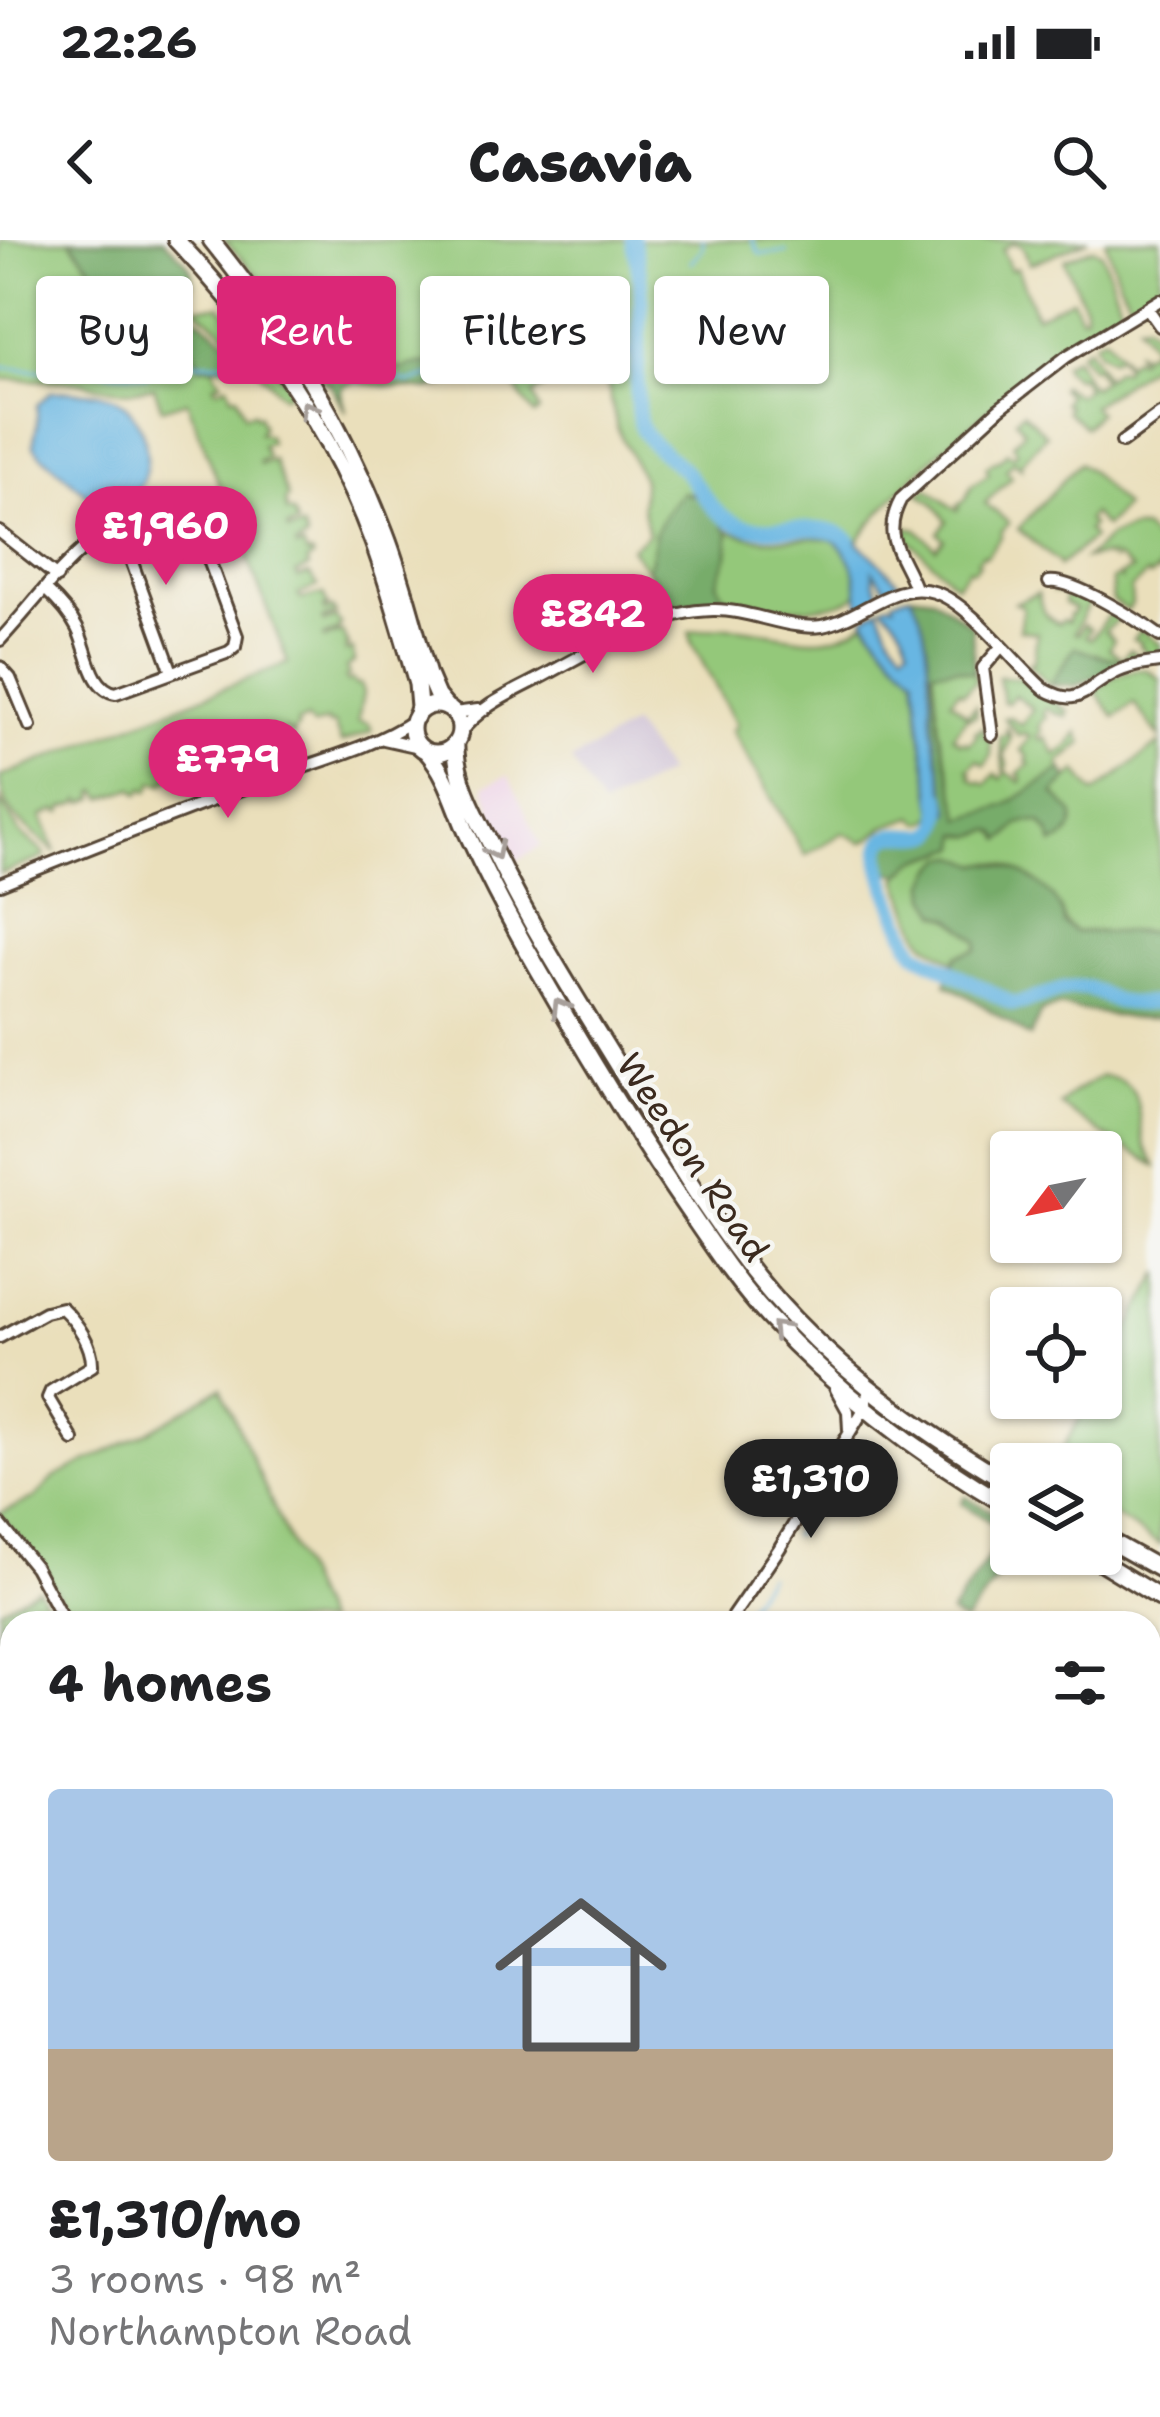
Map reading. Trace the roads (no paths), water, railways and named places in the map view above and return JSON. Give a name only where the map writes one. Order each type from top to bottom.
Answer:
[{"type":"highway","points":[[176,240],[269,348],[341,468],[374,543],[417,684],[414,738],[424,749],[444,752],[459,738],[459,722],[432,686],[387,538],[338,426],[284,334],[211,240]]},
{"type":"highway","points":[[415,719],[428,707],[450,710]]},
{"type":"highway","name":"Weedon Road","points":[[459,738],[459,771],[541,941],[719,1226],[800,1326],[869,1389],[990,1471]]},
{"type":"highway","name":"Weedon Road","points":[[424,749],[447,784],[497,896],[651,1157],[750,1296],[833,1382],[881,1423],[990,1495]]},
{"type":"highway","points":[[1122,1548],[1160,1569]]},
{"type":"highway","points":[[1122,1575],[1160,1598]]},
{"type":"street","points":[[911,589],[891,535],[901,499],[999,409],[1066,357],[1160,301]]},
{"type":"street","points":[[1148,309],[1160,326]]},
{"type":"street","points":[[1126,434],[1160,414]]},
{"type":"street","points":[[3,631],[92,542],[113,528],[186,498],[237,636],[235,646],[116,693],[106,692],[77,628],[46,590]]},
{"type":"street","points":[[113,528],[127,549],[172,672]]},
{"type":"street","points":[[0,532],[56,577]]},
{"type":"street","points":[[1049,582],[1061,581],[1084,591],[1160,636]]},
{"type":"street","points":[[459,738],[481,710],[614,638],[692,611],[739,611],[825,625],[911,589],[931,591],[951,600],[1044,689],[1070,699],[1114,673],[1160,662]]},
{"type":"street","points":[[994,726],[983,668],[1001,647]]},
{"type":"street","points":[[0,667],[10,678],[30,726]]},
{"type":"street","points":[[450,710],[481,710]]},
{"type":"street","points":[[0,884],[384,739],[415,719]]},
{"type":"street","points":[[384,739],[424,749]]},
{"type":"street","points":[[0,1337],[45,1312],[62,1308],[68,1314],[91,1351],[92,1366],[51,1391],[48,1398],[74,1440]]},
{"type":"street","points":[[833,1382],[852,1428]]},
{"type":"street","points":[[736,1611],[864,1408],[869,1389]]},
{"type":"street","points":[[852,1428],[881,1423]]},
{"type":"street","points":[[0,1524],[34,1567],[58,1611]]},
{"type":"water","points":[[51,392],[117,399],[140,426],[147,463],[143,480],[119,502],[97,503],[33,445],[37,405]]},
{"type":"water","points":[[833,527],[851,536],[902,587],[890,592],[873,571],[881,596],[860,608],[854,570],[832,539]]},
{"type":"water","points":[[910,594],[926,640],[934,738],[951,813],[935,813],[915,676],[864,618],[879,608],[904,650],[909,646],[905,634],[882,606],[894,605],[893,600]]},
{"type":"waterway","points":[[633,240],[641,295],[639,420],[648,438],[732,522],[753,528],[826,531],[849,540]]},
{"type":"waterway","points":[[691,262],[703,248],[703,240]]},
{"type":"waterway","points":[[752,240],[760,254],[787,252]]},
{"type":"waterway","points":[[630,352],[637,351]]},
{"type":"waterway","points":[[193,362],[217,363]]},
{"type":"waterway","points":[[0,367],[36,370]]},
{"type":"waterway","points":[[396,379],[409,383],[420,379]]},
{"type":"waterway","points":[[940,797],[937,831],[893,835],[880,852],[891,898],[918,954],[1013,1004],[1078,987],[1124,1003],[1160,1003]]},
{"type":"waterway","points":[[793,1536],[799,1526]]},
{"type":"waterway","points":[[744,1611],[768,1575]]}]
